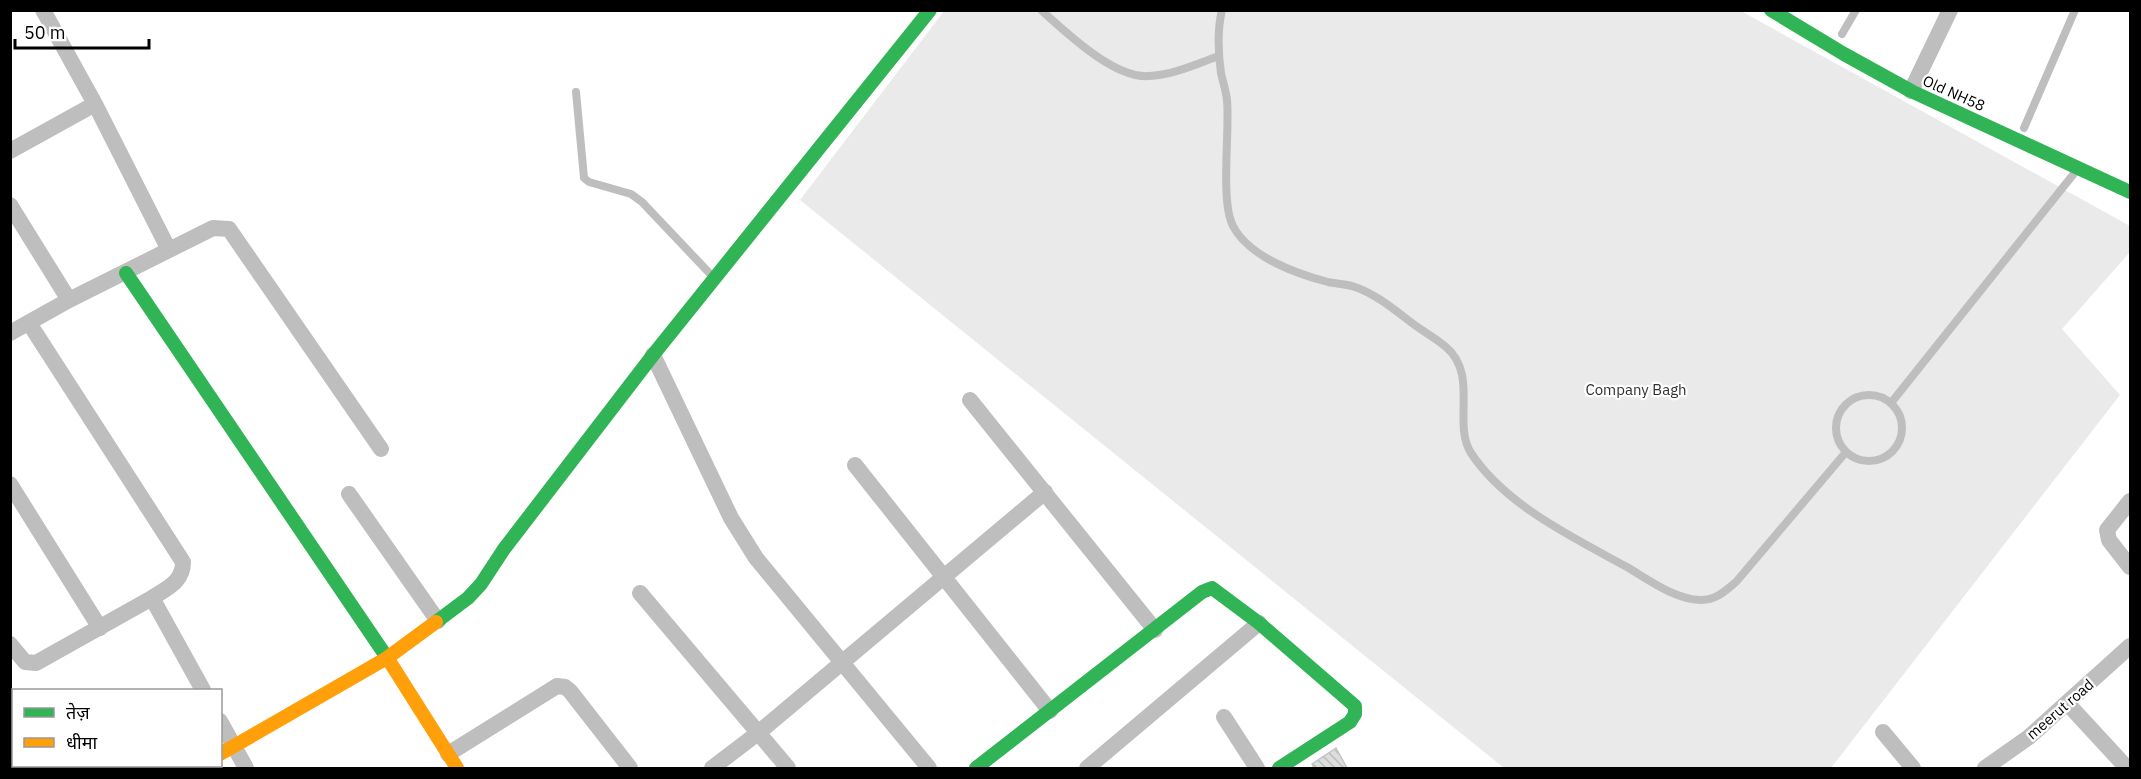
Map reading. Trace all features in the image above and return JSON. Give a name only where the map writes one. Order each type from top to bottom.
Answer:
[{"type":"street","points":[[43,10],[95,104],[169,249]]},
{"type":"street","points":[[228,751],[387,658],[468,598],[482,584],[504,549],[653,355],[930,10]]},
{"type":"street","name":"Old NH58","points":[[1771,10],[1844,54],[1916,81],[2017,127],[2078,169],[2130,192]]},
{"type":"street","points":[[1916,81],[1950,10]]},
{"type":"street","points":[[1837,31],[1858,43]]},
{"type":"street","points":[[10,151],[95,104]]},
{"type":"street","points":[[10,206],[69,300]]},
{"type":"street","points":[[10,333],[69,300],[213,228],[229,229],[381,448]]},
{"type":"street","points":[[126,273],[387,658],[457,768]]},
{"type":"street","points":[[10,644],[25,662],[36,663],[152,598],[177,582],[183,572],[183,562],[29,323]]},
{"type":"street","points":[[653,355],[743,539],[756,558],[930,768]]},
{"type":"street","points":[[970,400],[1155,630]]},
{"type":"street","points":[[855,465],[1050,711]]},
{"type":"street","points":[[10,484],[100,628]]},
{"type":"street","points":[[712,768],[758,733],[1045,492]]},
{"type":"street","points":[[349,494],[438,621]]},
{"type":"street","points":[[2130,501],[2107,530],[2109,540],[2130,567]]},
{"type":"street","points":[[976,768],[1202,592],[1212,588],[1258,623],[1355,706],[1356,714],[1350,722],[1279,768]]},
{"type":"street","points":[[640,593],[788,768]]},
{"type":"street","points":[[152,598],[202,689]]},
{"type":"street","points":[[1087,768],[1258,623]]},
{"type":"street","name":"meerut road","points":[[1985,768],[2029,736],[2130,646]]},
{"type":"street","points":[[448,754],[557,686],[565,687],[570,691],[630,768]]},
{"type":"street","points":[[2067,703],[2127,768]]},
{"type":"street","points":[[1224,717],[1257,768]]},
{"type":"street","points":[[222,728],[228,751],[246,768]]},
{"type":"street","points":[[1883,732],[1913,768]]},
{"type":"lane","points":[[1041,10],[1088,51],[1120,70],[1146,77],[1175,72],[1219,56]]},
{"type":"lane","points":[[1222,10],[1219,56],[1227,99],[1227,207],[1233,226],[1249,245],[1273,262],[1301,274],[1355,287],[1381,300],[1447,348],[1460,364],[1464,387],[1464,424],[1469,450],[1486,474],[1518,501],[1559,530],[1665,588],[1684,597],[1700,600],[1718,598],[1736,582],[1846,452]]},
{"type":"lane","points":[[1837,31],[1856,10]]},
{"type":"lane","points":[[2017,127],[2075,10]]},
{"type":"lane","points":[[576,92],[584,178],[589,182],[631,194],[642,202],[714,278]]},
{"type":"lane","points":[[1891,403],[2078,169]]},
{"type":"lane","points":[[1870,394],[1891,403],[1902,420],[1899,441],[1893,450],[1886,457],[1865,461],[1846,452],[1839,443],[1836,432],[1841,410],[1849,401],[1870,394]]},
{"type":"green space","name":"Company Bagh","points":[[944,11],[1741,11],[2130,226],[2130,252],[2062,329],[2120,395],[1831,768],[1504,768],[800,200]]},
{"type":"building","points":[[1336,748],[1347,768],[1314,768],[1312,764]]},
{"type":"traffic: fast","points":[[436,622],[468,598],[481,584],[504,549],[653,355],[930,10]]},
{"type":"traffic: fast","points":[[1771,10],[1911,91],[2130,192]]},
{"type":"traffic: fast","points":[[126,273],[388,659]]},
{"type":"traffic: fast","points":[[976,768],[1202,592],[1212,588],[1259,623],[1355,706],[1355,714],[1350,722],[1279,768]]},
{"type":"traffic: slow","points":[[222,753],[387,658],[436,622]]},
{"type":"traffic: slow","points":[[388,659],[457,768]]}]
